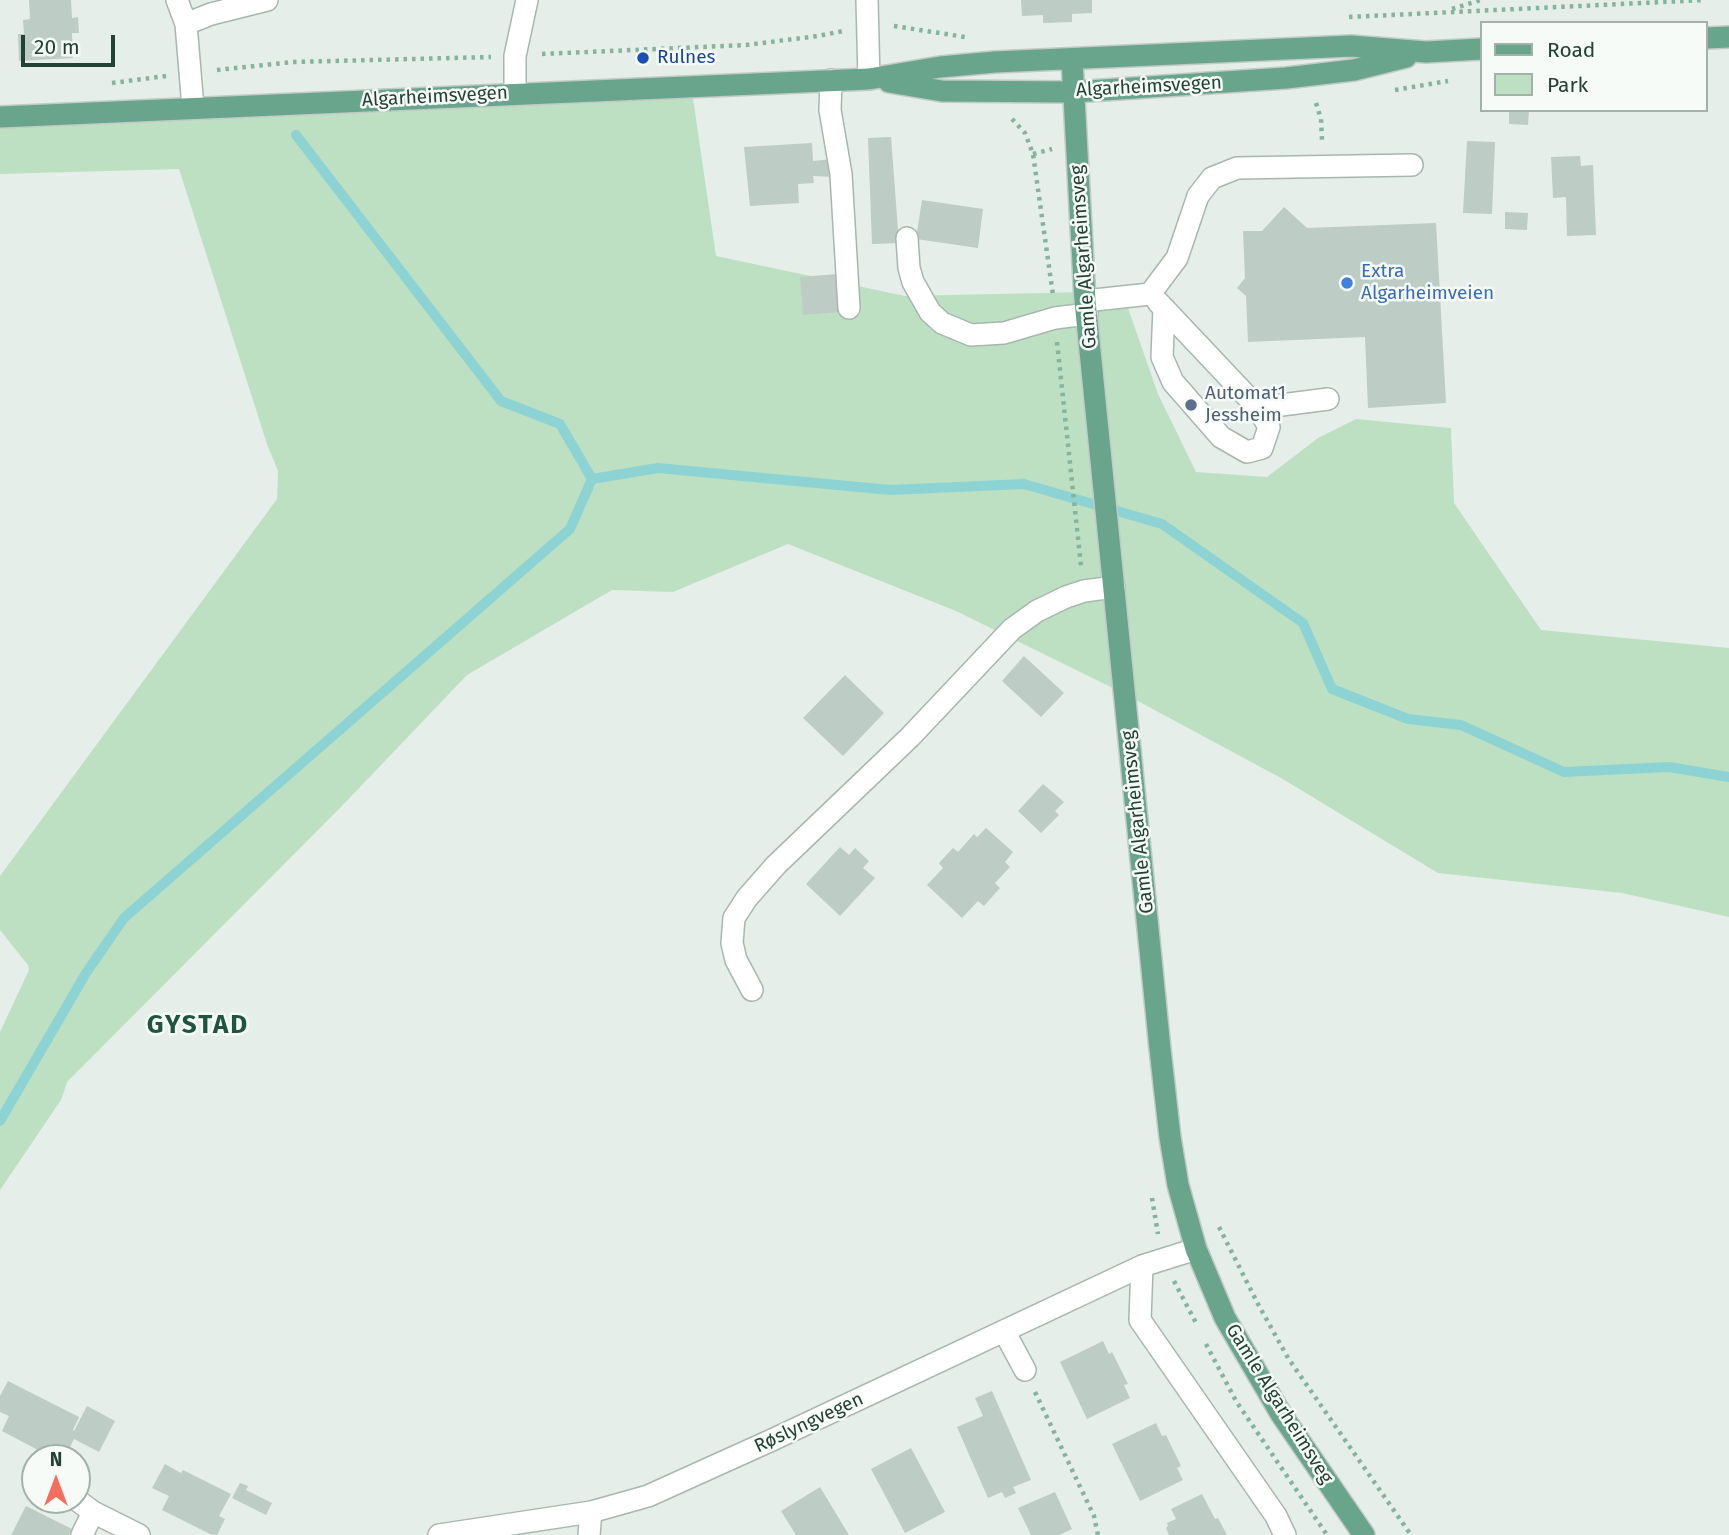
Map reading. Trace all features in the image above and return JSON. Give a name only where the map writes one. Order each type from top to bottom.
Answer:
[{"type":"main road","points":[[1708,38],[1729,37]]},
{"type":"main road","name":"Algarheimsvegen","points":[[0,117],[869,79],[967,64],[1352,46],[1426,52],[1480,50]]},
{"type":"main road","name":"Algarheimsvegen","points":[[869,79],[942,91],[1073,92],[1286,78],[1354,69],[1426,52]]},
{"type":"main road","name":"Gamle Algarheimsveg","points":[[1072,60],[1086,307],[1170,1137],[1189,1225],[1210,1285],[1247,1359],[1281,1414],[1364,1535]]},
{"type":"street","points":[[177,0],[186,24],[193,108]]},
{"type":"street","points":[[186,24],[211,14],[267,0]]},
{"type":"street","points":[[515,93],[515,56],[527,0]]},
{"type":"street","points":[[867,0],[869,79]]},
{"type":"street","points":[[831,80],[830,110],[841,174],[849,308]]},
{"type":"street","points":[[1157,301],[1258,408],[1269,427],[1262,447],[1247,452],[1221,437],[1173,382],[1162,357],[1157,301],[1177,258],[1198,196],[1212,178],[1237,168],[1412,165]]},
{"type":"street","points":[[906,238],[913,282],[930,312],[942,323],[971,335],[1004,333],[1086,307],[1157,301]]},
{"type":"street","points":[[1258,408],[1328,399]]},
{"type":"street","points":[[752,990],[736,960],[732,943],[734,918],[747,898],[785,856],[910,737],[1012,629],[1037,611],[1084,591],[1114,587]]},
{"type":"street","name":"Røslyngvegen","points":[[439,1535],[591,1512],[648,1496],[1142,1266],[1196,1249]]},
{"type":"street","points":[[1142,1266],[1140,1320],[1276,1516],[1285,1535]]},
{"type":"street","points":[[1004,1331],[1024,1370]]},
{"type":"street","points":[[91,1509],[139,1535]]},
{"type":"street","points":[[589,1535],[591,1512]]},
{"type":"street","points":[[82,1535],[84,1514]]},
{"type":"path","points":[[1445,11],[1481,0]]},
{"type":"path","points":[[99,85],[293,62],[515,56],[746,45],[848,30]]},
{"type":"path","points":[[1316,103],[1321,119],[1324,167]]},
{"type":"path","points":[[1006,112],[1024,133],[1033,154],[1045,229],[1084,591]]},
{"type":"path","points":[[1033,154],[1052,149]]},
{"type":"path","points":[[1151,1195],[1163,1260]]},
{"type":"path","points":[[1157,1232],[1208,1223],[1220,1228],[1288,1357],[1411,1535]]},
{"type":"path","points":[[1024,1370],[1094,1516],[1098,1535]]},
{"type":"green space","points":[[691,85],[716,256],[905,296],[1086,292],[1128,308],[1158,394],[1196,472],[1267,477],[1318,438],[1356,419],[1451,428],[1454,503],[1541,630],[1729,648],[1729,917],[1622,893],[1438,873],[1281,778],[1123,693],[956,611],[788,544],[673,592],[612,590],[467,675],[340,808],[67,1082],[61,1100],[0,1190],[0,1032],[29,970],[28,965],[0,930],[0,876],[277,499],[278,471],[179,169],[0,174],[0,114]]},
{"type":"building","points":[[29,0],[71,0],[72,18],[78,17],[79,33],[72,33],[73,58],[19,61],[18,34],[24,34],[23,20],[30,19]]},
{"type":"building","points":[[1021,0],[1092,0],[1092,13],[1072,14],[1072,22],[1043,23],[1043,15],[1022,16]]},
{"type":"building","points":[[1509,112],[1529,112],[1528,125],[1509,124]]},
{"type":"building","points":[[891,137],[899,243],[872,244],[868,138]]},
{"type":"building","points":[[1467,141],[1495,142],[1492,214],[1463,213]]},
{"type":"building","points":[[812,143],[813,161],[833,159],[834,177],[813,176],[814,183],[798,184],[799,203],[750,206],[744,147]]},
{"type":"building","points":[[1580,156],[1581,166],[1593,165],[1596,235],[1567,236],[1566,197],[1553,198],[1551,157]]},
{"type":"building","points":[[922,200],[983,209],[978,248],[916,239]]},
{"type":"building","points":[[1284,207],[1307,228],[1436,223],[1446,403],[1368,408],[1365,337],[1248,342],[1246,296],[1237,288],[1245,278],[1243,231],[1262,231]]},
{"type":"building","points":[[1505,212],[1528,213],[1527,230],[1505,229]]},
{"type":"building","points":[[837,274],[840,312],[803,315],[800,277]]},
{"type":"building","points":[[1024,656],[1064,693],[1041,717],[1002,681]]},
{"type":"building","points":[[845,675],[884,713],[843,756],[803,718]]},
{"type":"building","points":[[1043,784],[1064,802],[1055,811],[1059,815],[1041,833],[1018,811]]},
{"type":"building","points":[[986,828],[1013,852],[1005,862],[1010,867],[995,883],[1000,888],[984,906],[978,901],[962,918],[927,885],[943,868],[939,863],[953,848],[958,852],[974,834],[977,837]]},
{"type":"building","points":[[840,847],[849,855],[855,848],[869,861],[863,868],[875,878],[840,916],[806,884]]},
{"type":"building","points":[[1103,1341],[1109,1354],[1112,1352],[1128,1384],[1124,1385],[1130,1398],[1087,1419],[1060,1362]]},
{"type":"building","points":[[8,1381],[79,1417],[74,1431],[87,1406],[115,1421],[99,1452],[91,1448],[91,1444],[74,1439],[72,1444],[27,1444],[2,1431],[9,1416],[0,1412],[0,1396]]},
{"type":"building","points":[[992,1391],[1031,1480],[1013,1487],[1016,1493],[1005,1498],[1002,1492],[988,1498],[957,1427],[983,1416],[975,1398]]},
{"type":"building","points":[[1156,1423],[1162,1436],[1166,1435],[1181,1466],[1177,1468],[1183,1480],[1140,1501],[1112,1444]]},
{"type":"building","points":[[911,1448],[945,1512],[905,1533],[871,1469]]},
{"type":"building","points":[[165,1464],[231,1494],[219,1516],[225,1519],[217,1535],[162,1510],[169,1496],[152,1488]]},
{"type":"building","points":[[240,1483],[248,1486],[246,1490],[272,1503],[266,1515],[232,1498]]},
{"type":"building","points":[[820,1487],[849,1535],[796,1535],[781,1511]]},
{"type":"building","points":[[1055,1492],[1072,1529],[1059,1535],[1031,1535],[1018,1508]]},
{"type":"building","points":[[1202,1494],[1227,1535],[1169,1535],[1167,1523],[1176,1519],[1171,1509]]},
{"type":"building","points":[[22,1514],[42,1514],[72,1529],[69,1535],[11,1535]]},
{"type":"waterway","points":[[296,135],[501,401],[560,424],[592,479]]},
{"type":"waterway","points":[[592,479],[658,468],[890,490],[1024,484],[1162,524],[1303,623],[1332,689],[1408,719],[1461,725],[1564,772],[1669,767],[1729,777]]},
{"type":"waterway","points":[[0,1121],[86,973],[124,918],[570,529],[592,479]]},
{"type":"place","name":"Rulnes","points":[[643,58]]},
{"type":"place","name":"Extra Algarheimveien","points":[[1347,283]]},
{"type":"place","name":"Automat1 Jessheim","points":[[1191,405]]},
{"type":"district","name":"GYSTAD","points":[[198,1026]]}]
